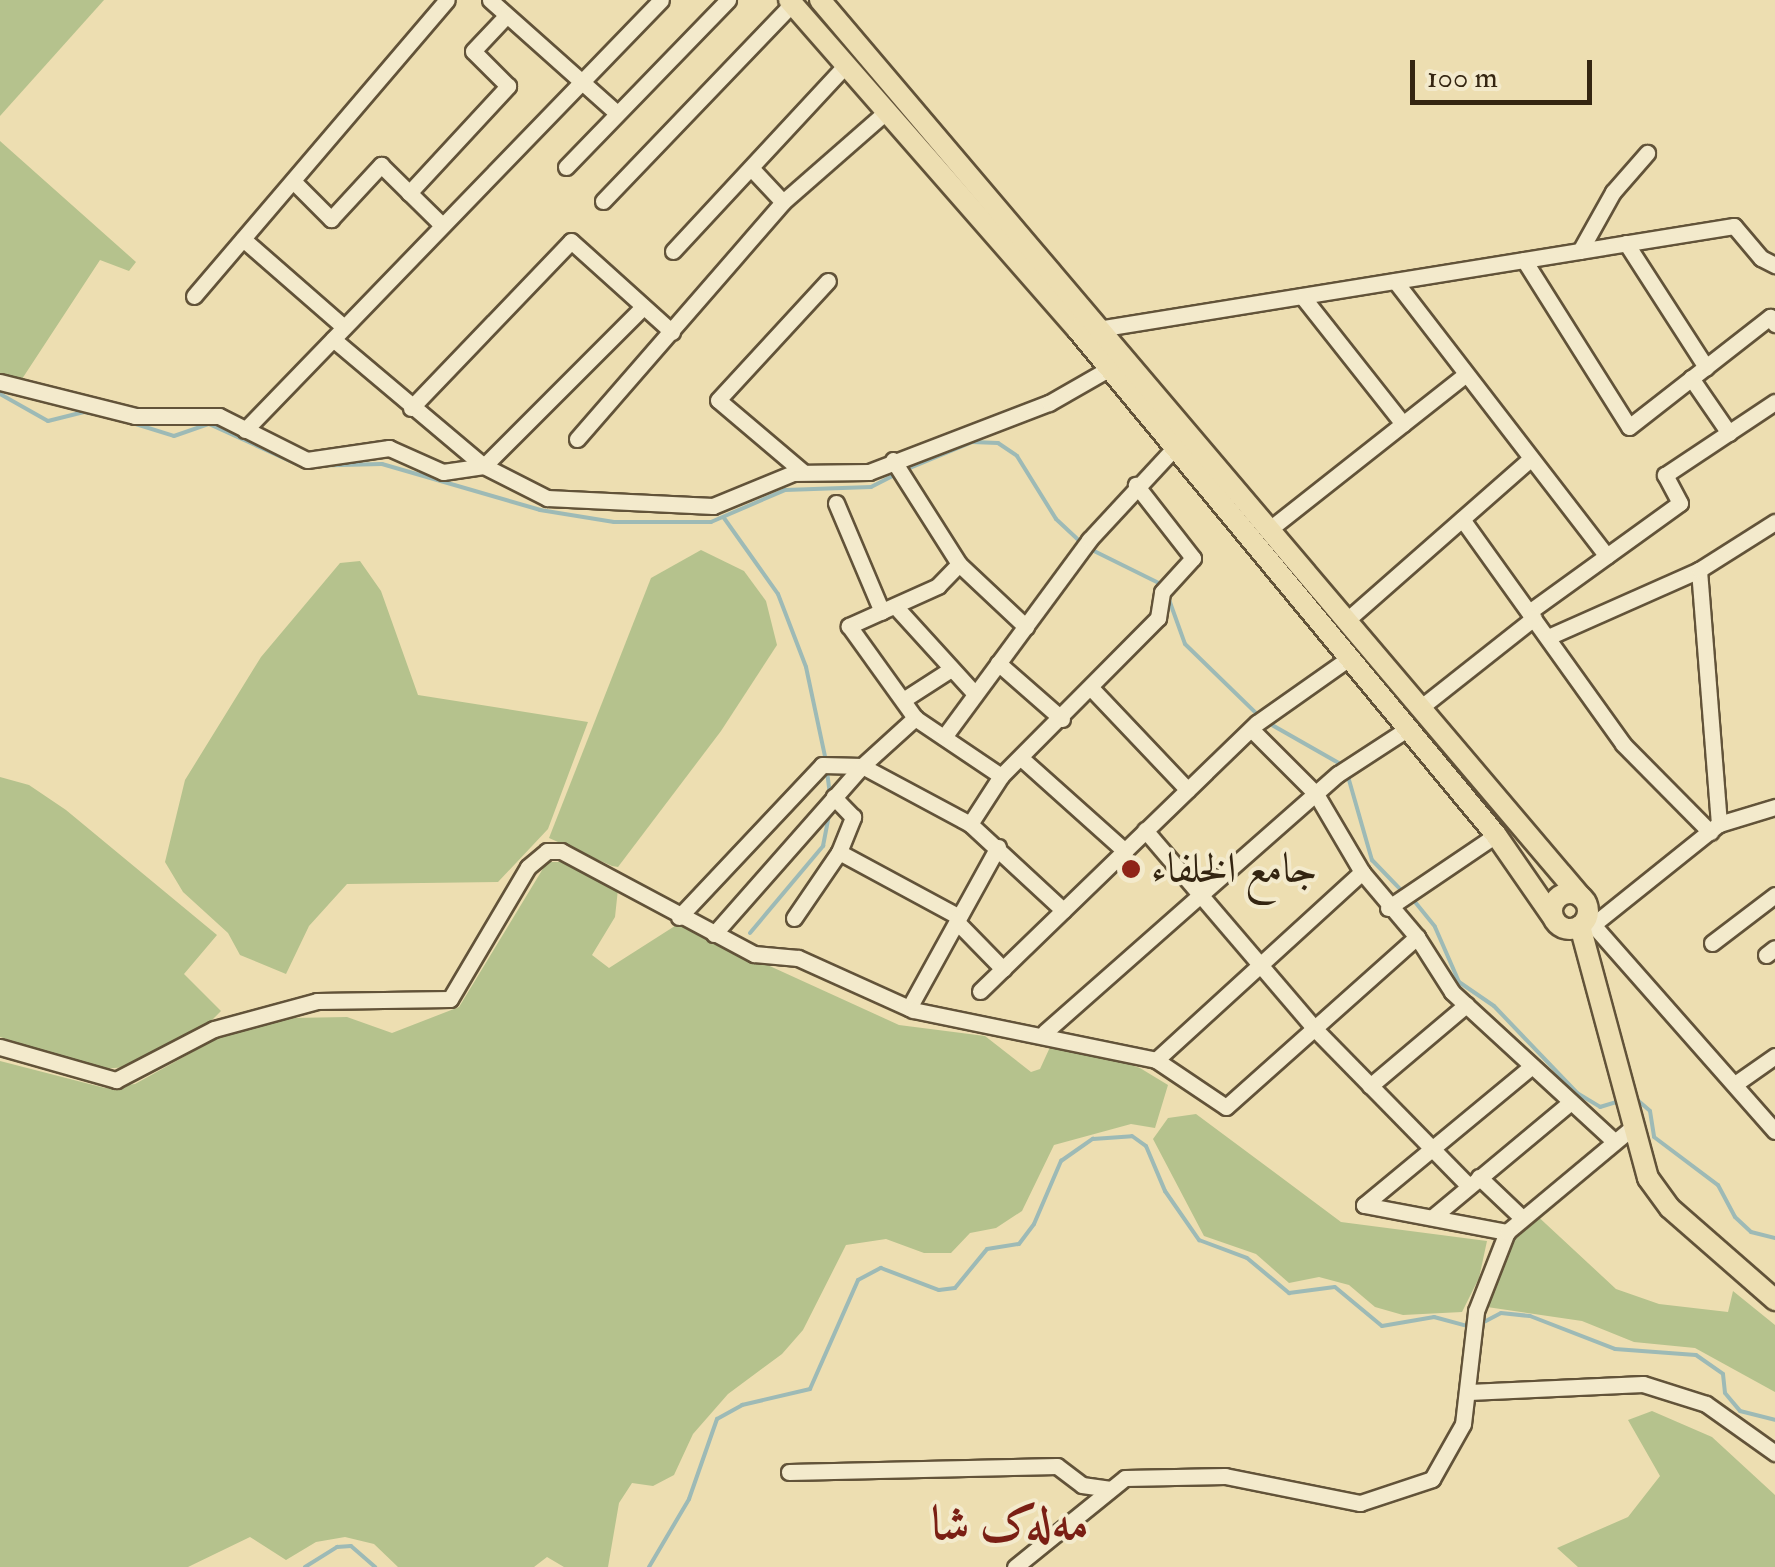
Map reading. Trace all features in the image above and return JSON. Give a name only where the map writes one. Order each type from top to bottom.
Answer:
[{"type":"main road","points":[[820,0],[874,62],[889,102],[1496,836],[1587,970]]},
{"type":"main road","points":[[790,2],[851,71],[889,102],[1104,328],[1420,708],[1586,916],[1587,970],[1643,1168],[1662,1199],[1775,1300]]},
{"type":"main road","points":[[851,71],[870,76],[874,62]]},
{"type":"main road","points":[[1198,474],[1216,461]]},
{"type":"main road","points":[[1216,497],[1234,482]]},
{"type":"main road","points":[[1555,921],[1560,896],[1586,916]]},
{"type":"main road","points":[[1555,921],[1586,916]]},
{"type":"street","points":[[194,296],[447,0]]},
{"type":"street","points":[[490,0],[617,114]]},
{"type":"street","points":[[245,430],[662,0]]},
{"type":"street","points":[[566,167],[728,0]]},
{"type":"street","points":[[603,202],[790,2]]},
{"type":"street","points":[[409,192],[508,86],[473,51],[506,16]]},
{"type":"street","points":[[673,251],[851,71]]},
{"type":"street","points":[[577,439],[783,202],[889,102]]},
{"type":"street","points":[[1580,251],[1612,192],[1647,153]]},
{"type":"street","points":[[293,181],[331,219],[382,165],[442,225]]},
{"type":"street","points":[[752,169],[783,202]]},
{"type":"street","points":[[1104,328],[1734,226],[1761,258],[1775,265]]},
{"type":"street","points":[[243,239],[411,408],[484,466],[547,498],[713,506],[803,472],[896,468],[1049,403],[1110,368]]},
{"type":"street","points":[[411,408],[570,242],[672,332]]},
{"type":"street","points":[[1626,244],[1706,367]]},
{"type":"street","points":[[1524,260],[1628,427],[1770,318],[1775,324]]},
{"type":"street","points":[[1395,281],[1606,556]]},
{"type":"street","points":[[803,472],[718,400],[828,282]]},
{"type":"street","points":[[1302,296],[1403,424]]},
{"type":"street","points":[[0,382],[135,416],[220,416],[307,460],[390,448],[443,472],[484,466],[644,307]]},
{"type":"street","points":[[1271,528],[1466,374]]},
{"type":"street","points":[[1691,378],[1728,433]]},
{"type":"street","points":[[1420,708],[1606,556],[1680,503],[1665,475],[1775,402]]},
{"type":"street","points":[[944,737],[1085,545],[1136,485],[1175,447]]},
{"type":"street","points":[[1347,620],[1530,458]]},
{"type":"street","points":[[896,468],[959,564],[1026,626]]},
{"type":"street","points":[[970,824],[1001,776],[1092,689],[1158,618],[1166,587],[1193,558],[1136,485]]},
{"type":"street","points":[[836,503],[889,609],[975,694]]},
{"type":"street","points":[[1462,519],[1623,744],[1714,828]]},
{"type":"street","points":[[1548,637],[1698,570],[1775,522]]},
{"type":"street","points":[[959,564],[938,586],[849,626],[915,718],[1001,776]]},
{"type":"street","points":[[1698,570],[1714,828]]},
{"type":"street","points":[[980,991],[1259,722],[1349,658]]},
{"type":"street","points":[[998,663],[1062,718]]},
{"type":"street","points":[[904,700],[948,671]]},
{"type":"street","points":[[1092,689],[1188,790]]},
{"type":"street","points":[[714,934],[862,766],[915,718]]},
{"type":"street","points":[[1259,722],[1316,794],[1388,908],[1417,937],[1466,1005],[1614,1141]]},
{"type":"street","points":[[1045,1032],[1344,770],[1408,729]]},
{"type":"street","points":[[1021,758],[1124,851]]},
{"type":"street","points":[[680,917],[830,764],[862,766],[970,824],[1063,910]]},
{"type":"street","points":[[794,918],[838,852],[853,817],[834,797]]},
{"type":"street","points":[[1775,807],[1714,828],[1586,916],[1775,1130]]},
{"type":"street","points":[[1145,830],[1314,1028],[1428,1146],[1522,1218]]},
{"type":"street","points":[[1388,908],[1412,888],[1496,836]]},
{"type":"street","points":[[910,1008],[998,846]]},
{"type":"street","points":[[0,1047],[116,1080],[214,1029],[317,1001],[450,999],[520,880],[546,851],[594,865],[680,917],[754,954],[798,958],[910,1008],[1045,1032],[1156,1060],[1226,1107],[1417,937]]},
{"type":"street","points":[[838,852],[958,920],[1003,968]]},
{"type":"street","points":[[1156,1060],[1362,872]]},
{"type":"street","points":[[1712,943],[1775,894]]},
{"type":"street","points":[[1370,1086],[1466,1005]]},
{"type":"street","points":[[1735,1084],[1775,1056]]},
{"type":"street","points":[[1507,1232],[1364,1205],[1428,1146],[1532,1066]]},
{"type":"street","points":[[1434,1216],[1570,1102]]},
{"type":"street","points":[[1016,1567],[1124,1478],[1226,1476],[1343,1500],[1379,1500],[1432,1478],[1454,1449],[1470,1392],[1476,1311],[1507,1232],[1614,1141],[1630,1122]]},
{"type":"street","points":[[1470,1392],[1500,1386],[1643,1384],[1706,1404],[1775,1454]]},
{"type":"street","points":[[789,1472],[1057,1466],[1082,1485],[1109,1489]]},
{"type":"green space","points":[[0,0],[104,0],[0,116]]},
{"type":"green space","points":[[0,141],[136,262],[129,271],[100,260],[22,379],[0,373]]},
{"type":"green space","points":[[701,550],[744,571],[766,601],[777,645],[721,731],[618,867],[612,866],[549,838],[651,578]]},
{"type":"green space","points":[[360,561],[381,591],[418,695],[588,722],[548,829],[498,882],[347,884],[309,926],[286,974],[240,955],[228,933],[183,892],[165,862],[185,780],[261,657],[340,563]]},
{"type":"green space","points":[[0,777],[29,785],[66,810],[217,935],[184,974],[221,1011],[208,1024],[127,1067],[101,1069],[0,1037]]},
{"type":"green space","points":[[547,862],[566,862],[618,889],[615,917],[592,955],[609,968],[678,924],[899,1025],[985,1036],[1031,1072],[1040,1069],[1051,1045],[1069,1044],[1140,1068],[1168,1085],[1155,1128],[1131,1124],[1054,1145],[1022,1211],[996,1228],[970,1233],[951,1253],[924,1253],[886,1239],[846,1245],[803,1330],[782,1354],[728,1394],[693,1434],[674,1475],[653,1486],[632,1483],[619,1503],[608,1567],[564,1567],[547,1557],[534,1567],[398,1567],[374,1544],[345,1537],[316,1542],[286,1560],[250,1537],[188,1567],[0,1567],[0,1061],[105,1088],[135,1084],[216,1039],[291,1018],[347,1017],[392,1033],[459,1007]]},
{"type":"green space","points":[[1196,1114],[1341,1222],[1487,1241],[1479,1278],[1462,1312],[1403,1315],[1375,1307],[1349,1285],[1319,1277],[1289,1283],[1256,1254],[1204,1236],[1153,1139],[1168,1118]]},
{"type":"green space","points":[[1532,1211],[1616,1289],[1659,1304],[1728,1312],[1733,1291],[1775,1325],[1775,1392],[1695,1348],[1634,1342],[1582,1321],[1487,1307],[1502,1251]]},
{"type":"green space","points":[[1652,1411],[1712,1437],[1775,1495],[1775,1567],[1578,1567],[1557,1548],[1628,1517],[1660,1476],[1628,1420]]},
{"type":"waterway","points":[[0,394],[48,421],[84,412],[107,416]]},
{"type":"waterway","points":[[126,421],[174,436],[209,424],[301,466],[382,464],[540,510],[614,522],[711,522],[785,490],[871,487],[896,474]]},
{"type":"waterway","points":[[905,470],[972,442],[998,443],[1017,456],[1056,519],[1081,542]]},
{"type":"waterway","points":[[724,518],[778,594],[806,667],[826,761]]},
{"type":"waterway","points":[[1088,548],[1163,585]]},
{"type":"waterway","points":[[1167,594],[1185,644],[1258,715]]},
{"type":"waterway","points":[[1265,721],[1342,765]]},
{"type":"waterway","points":[[827,771],[830,796]]},
{"type":"waterway","points":[[1347,773],[1372,860],[1403,892]]},
{"type":"waterway","points":[[750,933],[823,846],[830,810]]},
{"type":"waterway","points":[[1411,897],[1435,927],[1459,982],[1494,1006],[1577,1093],[1600,1107],[1620,1101]]},
{"type":"waterway","points":[[1634,1097],[1650,1111],[1654,1137],[1718,1185],[1735,1217],[1751,1232],[1775,1238]]},
{"type":"waterway","points":[[649,1567],[689,1499],[717,1419],[742,1405],[810,1389],[858,1280],[881,1268],[939,1290],[955,1288],[987,1249],[1019,1244],[1034,1224],[1061,1161],[1093,1139],[1132,1136],[1146,1146],[1165,1191],[1199,1240],[1247,1258],[1289,1293],[1335,1287],[1382,1326],[1434,1317],[1468,1326]]},
{"type":"waterway","points":[[1482,1323],[1501,1313],[1530,1316],[1615,1349],[1696,1355],[1723,1374],[1725,1393],[1740,1411],[1775,1420]]},
{"type":"waterway","points":[[305,1567],[337,1547],[351,1546],[375,1567]]},
{"type":"place","name":"جامع الخلفاء","points":[[1131,869]]},
{"type":"district","name":"مەلەک شا","points":[[1010,1525]]}]
